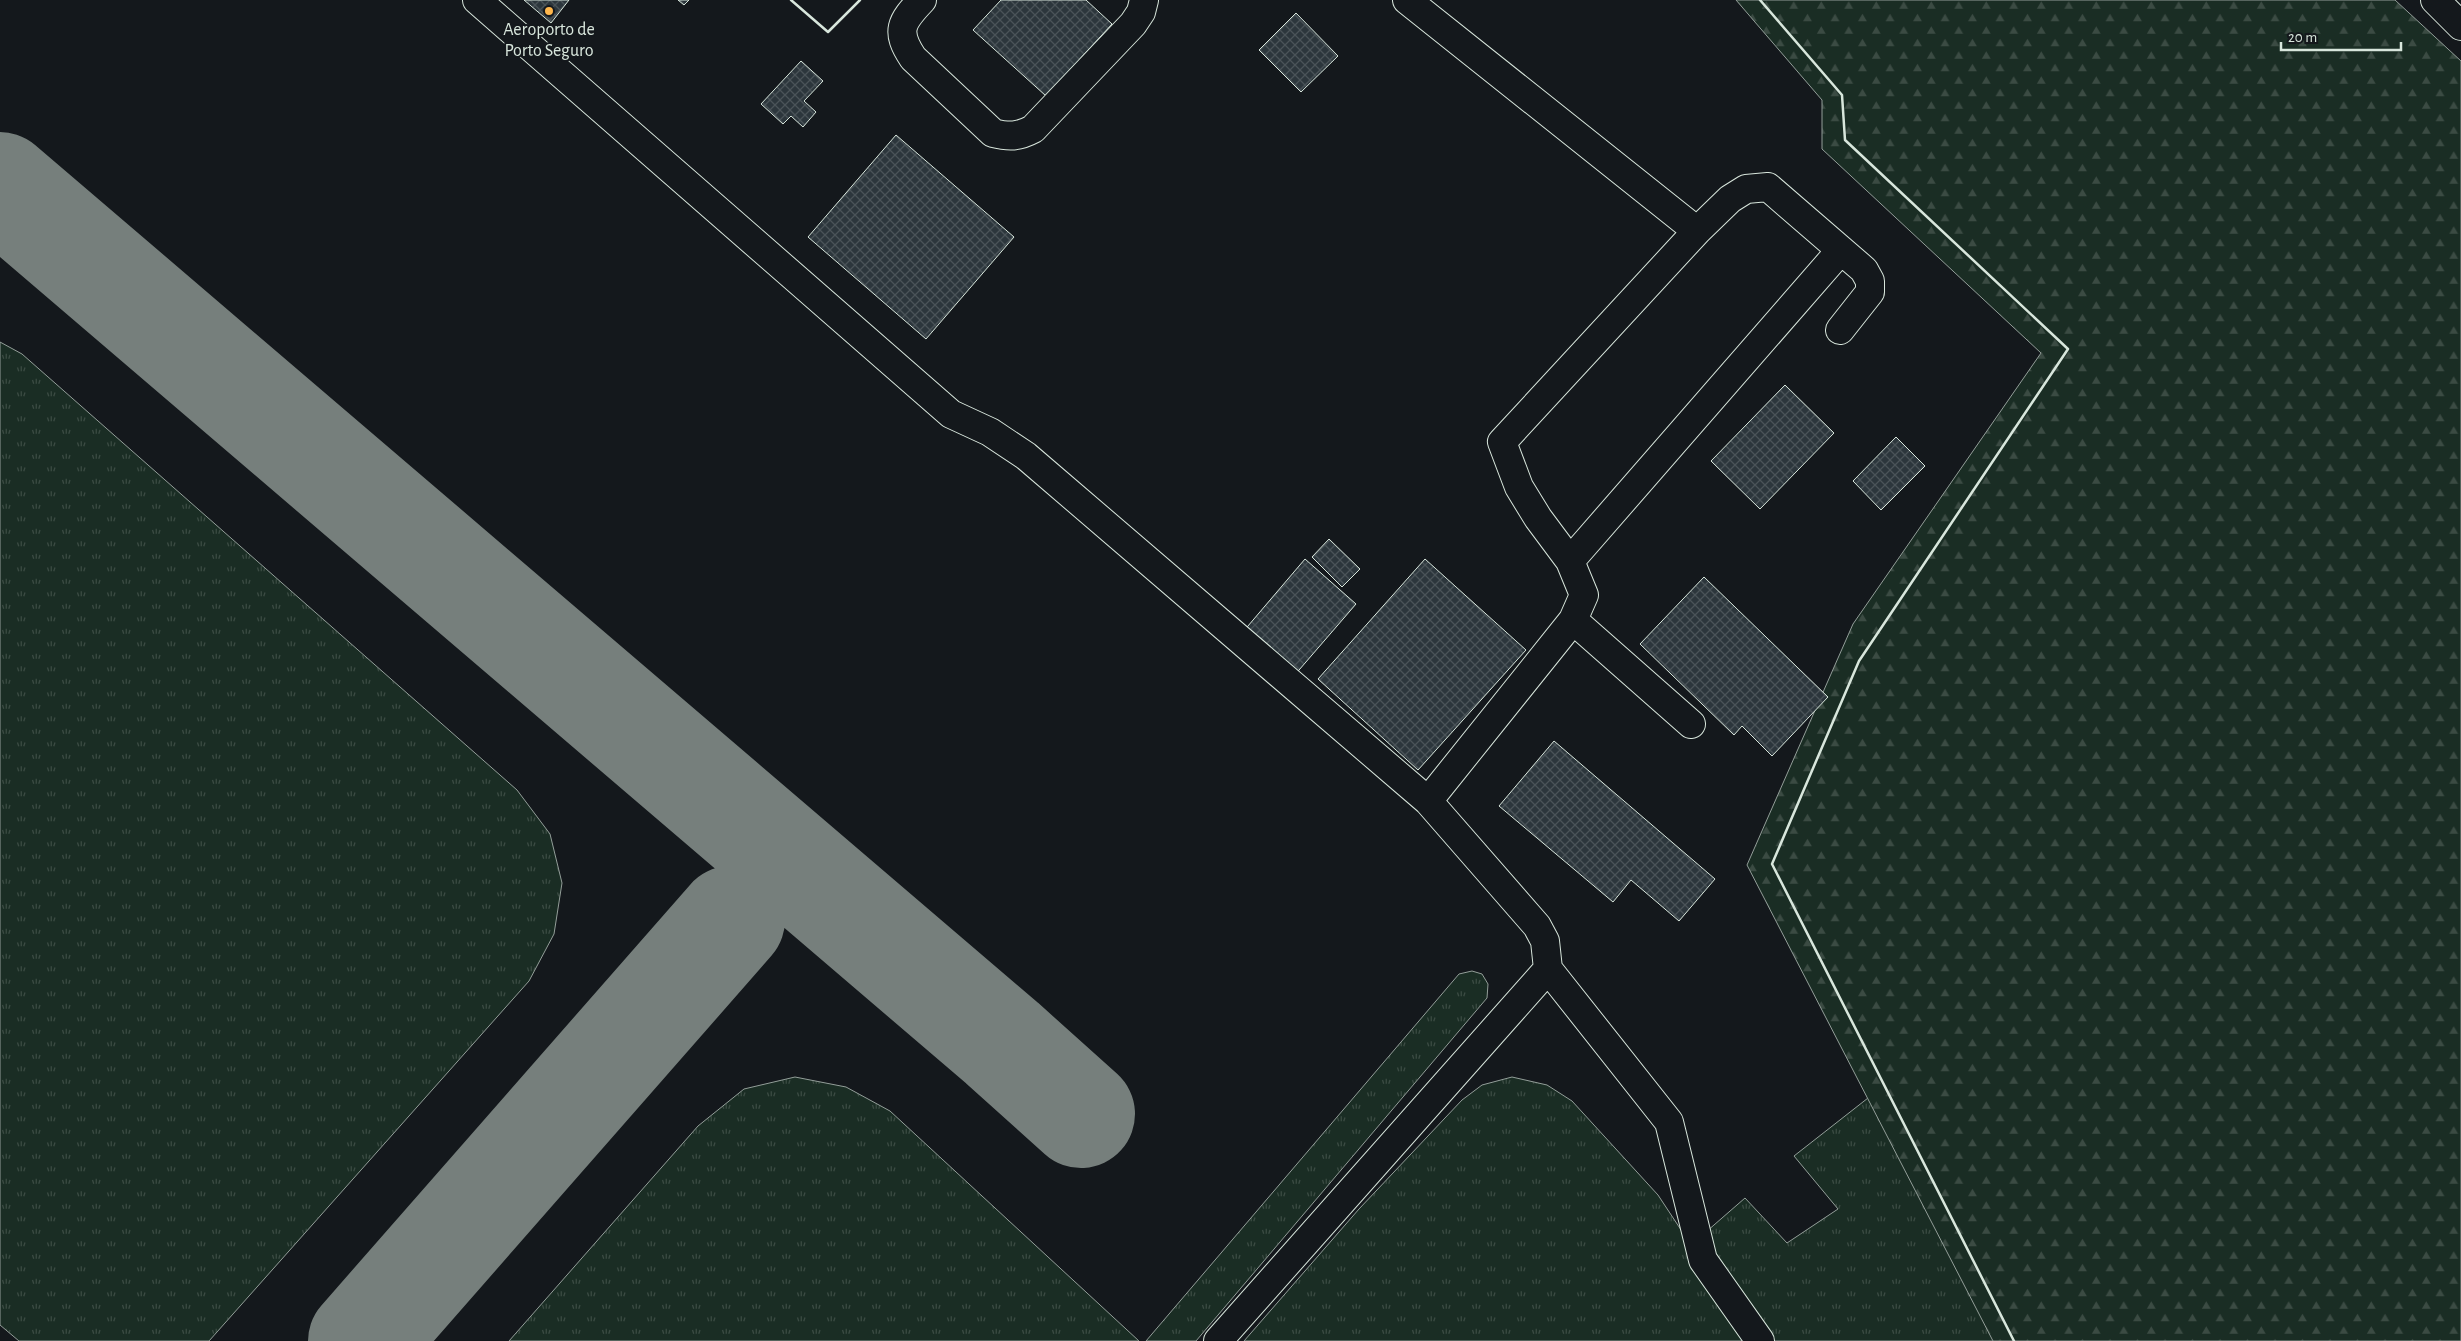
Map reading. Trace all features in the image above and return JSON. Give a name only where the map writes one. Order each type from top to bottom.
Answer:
[{"type":"street","points":[[477,0],[952,414],[990,432],[1026,456],[1428,801],[1537,926],[1545,941],[1548,969],[1669,1122],[1703,1260],[1760,1341]]},
{"type":"street","points":[[922,0],[908,14],[900,31],[904,44],[913,58],[993,133],[1008,137],[1021,135],[1033,129],[1133,24],[1141,12],[1144,0]]},
{"type":"street","points":[[1407,0],[1697,230]]},
{"type":"street","points":[[2436,0],[2461,26]]},
{"type":"street","points":[[1428,801],[1573,620],[1584,595],[1570,561],[1538,518],[1519,488],[1502,442],[1697,230],[1746,189],[1768,187],[1864,270],[1870,281],[1870,292],[1840,330]]},
{"type":"street","points":[[1570,561],[1841,250]]},
{"type":"street","points":[[1573,620],[1691,724]]},
{"type":"street","points":[[1218,1341],[1548,969]]},
{"type":"green space","points":[[1736,0],[2395,0],[2461,61],[2461,1341],[1993,1341],[1747,865],[1853,624],[2041,353],[1822,149],[1822,100]]},
{"type":"green space","points":[[0,342],[22,354],[517,790],[550,834],[562,883],[554,934],[529,981],[209,1341],[19,1341],[0,1325]]},
{"type":"green space","points":[[1472,971],[1482,974],[1488,984],[1487,998],[1196,1341],[1146,1341],[1459,974]]},
{"type":"green space","points":[[795,1077],[846,1087],[890,1111],[1139,1341],[509,1341],[698,1126],[744,1089]]},
{"type":"green space","points":[[1512,1077],[1547,1085],[1572,1101],[1658,1195],[1691,1245],[1745,1198],[1787,1243],[1838,1209],[1794,1156],[1868,1098],[1997,1341],[1244,1341],[1359,1209],[1462,1100],[1482,1085]]},
{"type":"building","name":"Aeroporto de Porto Seguro","points":[[524,0],[569,0],[551,23]]},
{"type":"building","points":[[678,0],[689,0],[684,5]]},
{"type":"building","points":[[1001,0],[1086,0],[1112,24],[1046,96],[973,30]]},
{"type":"building","points":[[1296,13],[1338,56],[1301,92],[1259,50]]},
{"type":"building","points":[[801,61],[823,81],[804,101],[816,112],[803,127],[791,116],[783,124],[761,104]]},
{"type":"building","points":[[896,135],[1014,237],[926,339],[808,237]]},
{"type":"building","points":[[1785,385],[1834,433],[1760,509],[1711,461]]},
{"type":"building","points":[[1896,437],[1925,466],[1881,510],[1853,481]]},
{"type":"building","points":[[1329,539],[1360,569],[1342,587],[1312,557]]},
{"type":"building","points":[[1305,559],[1356,604],[1293,677],[1242,633]]},
{"type":"building","points":[[1425,559],[1526,650],[1418,770],[1318,679]]},
{"type":"building","points":[[1704,577],[1828,697],[1772,756],[1742,726],[1734,735],[1640,644]]},
{"type":"building","points":[[1554,741],[1715,879],[1679,921],[1631,880],[1613,902],[1499,806]]},
{"type":"taxiway","points":[[0,186],[1002,1043],[1081,1114]]},
{"type":"taxiway","points":[[362,1341],[731,920]]},
{"type":"wall","points":[[791,0],[828,32],[860,0]]},
{"type":"wall","points":[[1760,0],[1842,95],[1845,140],[2068,349],[1859,661],[1772,864],[2014,1341]]},
{"type":"place","name":"Aeroporto de Porto Seguro","points":[[549,11]]}]
